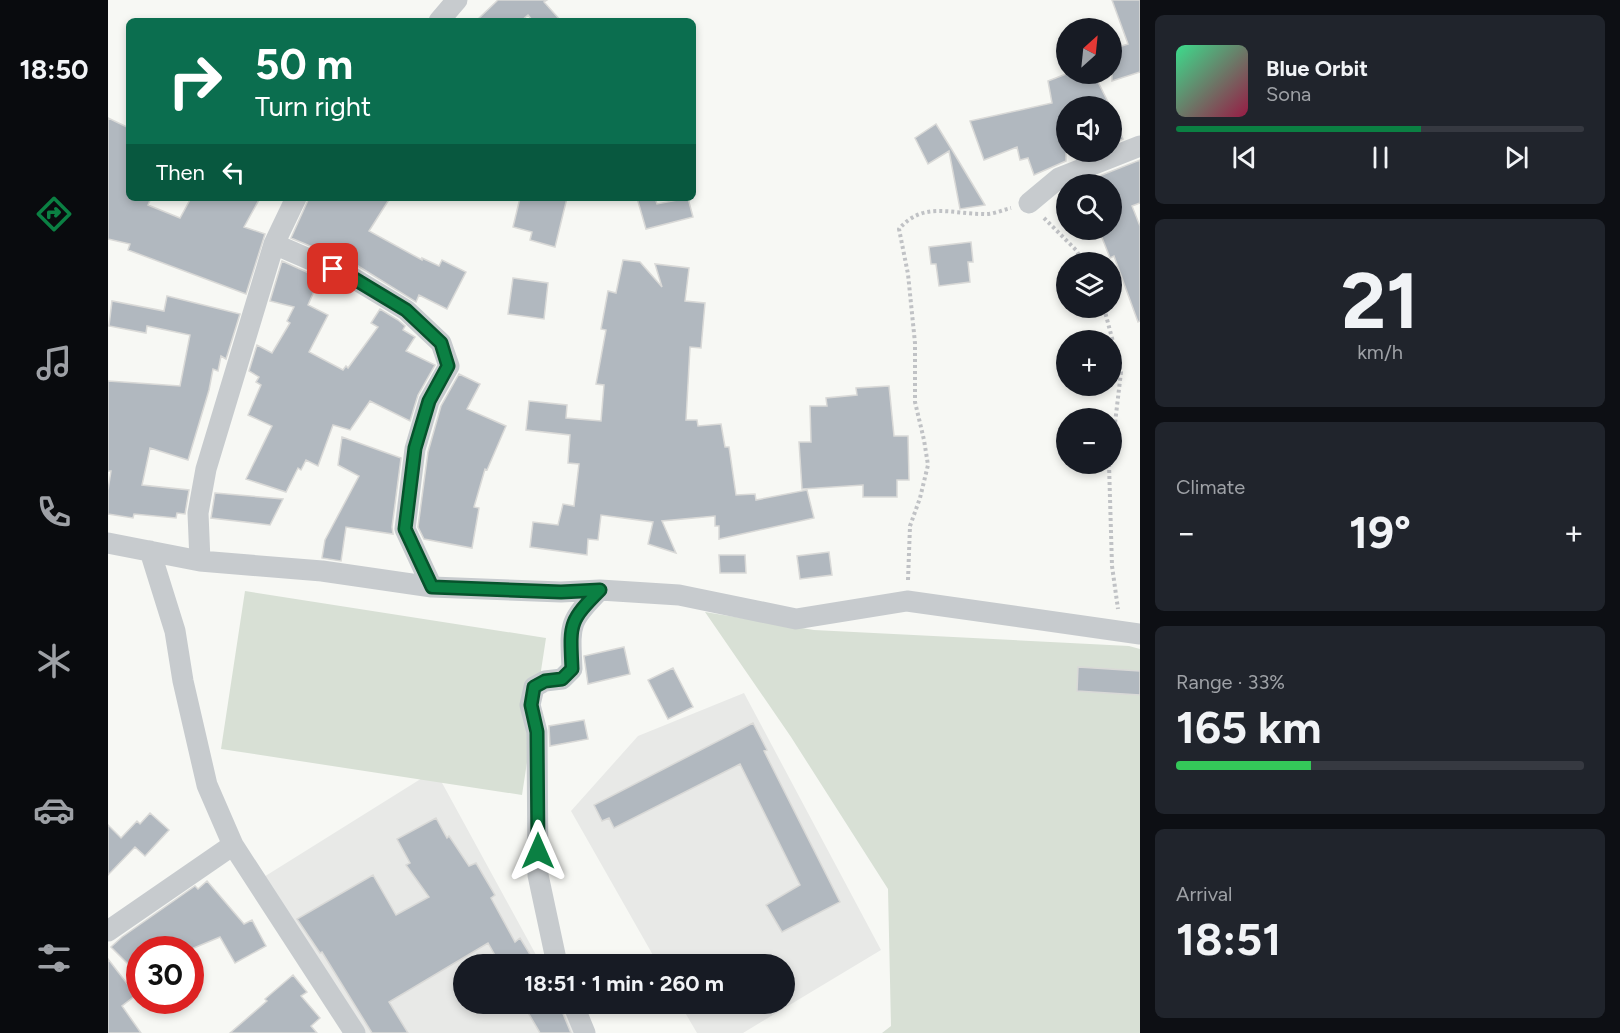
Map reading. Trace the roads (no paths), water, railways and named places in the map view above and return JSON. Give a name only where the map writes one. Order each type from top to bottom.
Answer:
[{"type":"street","points":[[442,18],[457,0]]},
{"type":"street","points":[[1029,203],[1059,178],[1140,146]]},
{"type":"street","points":[[200,561],[198,513],[206,469],[274,244],[295,201]]},
{"type":"street","points":[[274,244],[362,283],[406,310],[441,343],[448,366],[429,401],[415,448],[405,529],[432,587]]},
{"type":"street","points":[[108,543],[200,561],[322,571],[432,587],[561,592],[600,590],[679,595],[796,619],[907,601],[1131,632]]},
{"type":"street","points":[[150,551],[175,631],[183,681],[207,784],[233,844],[355,1033]]},
{"type":"street","points":[[555,954],[538,875],[537,732],[531,705],[534,687],[545,681],[562,679],[572,669],[571,627],[578,612],[600,590]]},
{"type":"street","points":[[108,931],[233,844]]},
{"type":"street","points":[[577,1014],[585,1033]]}]
